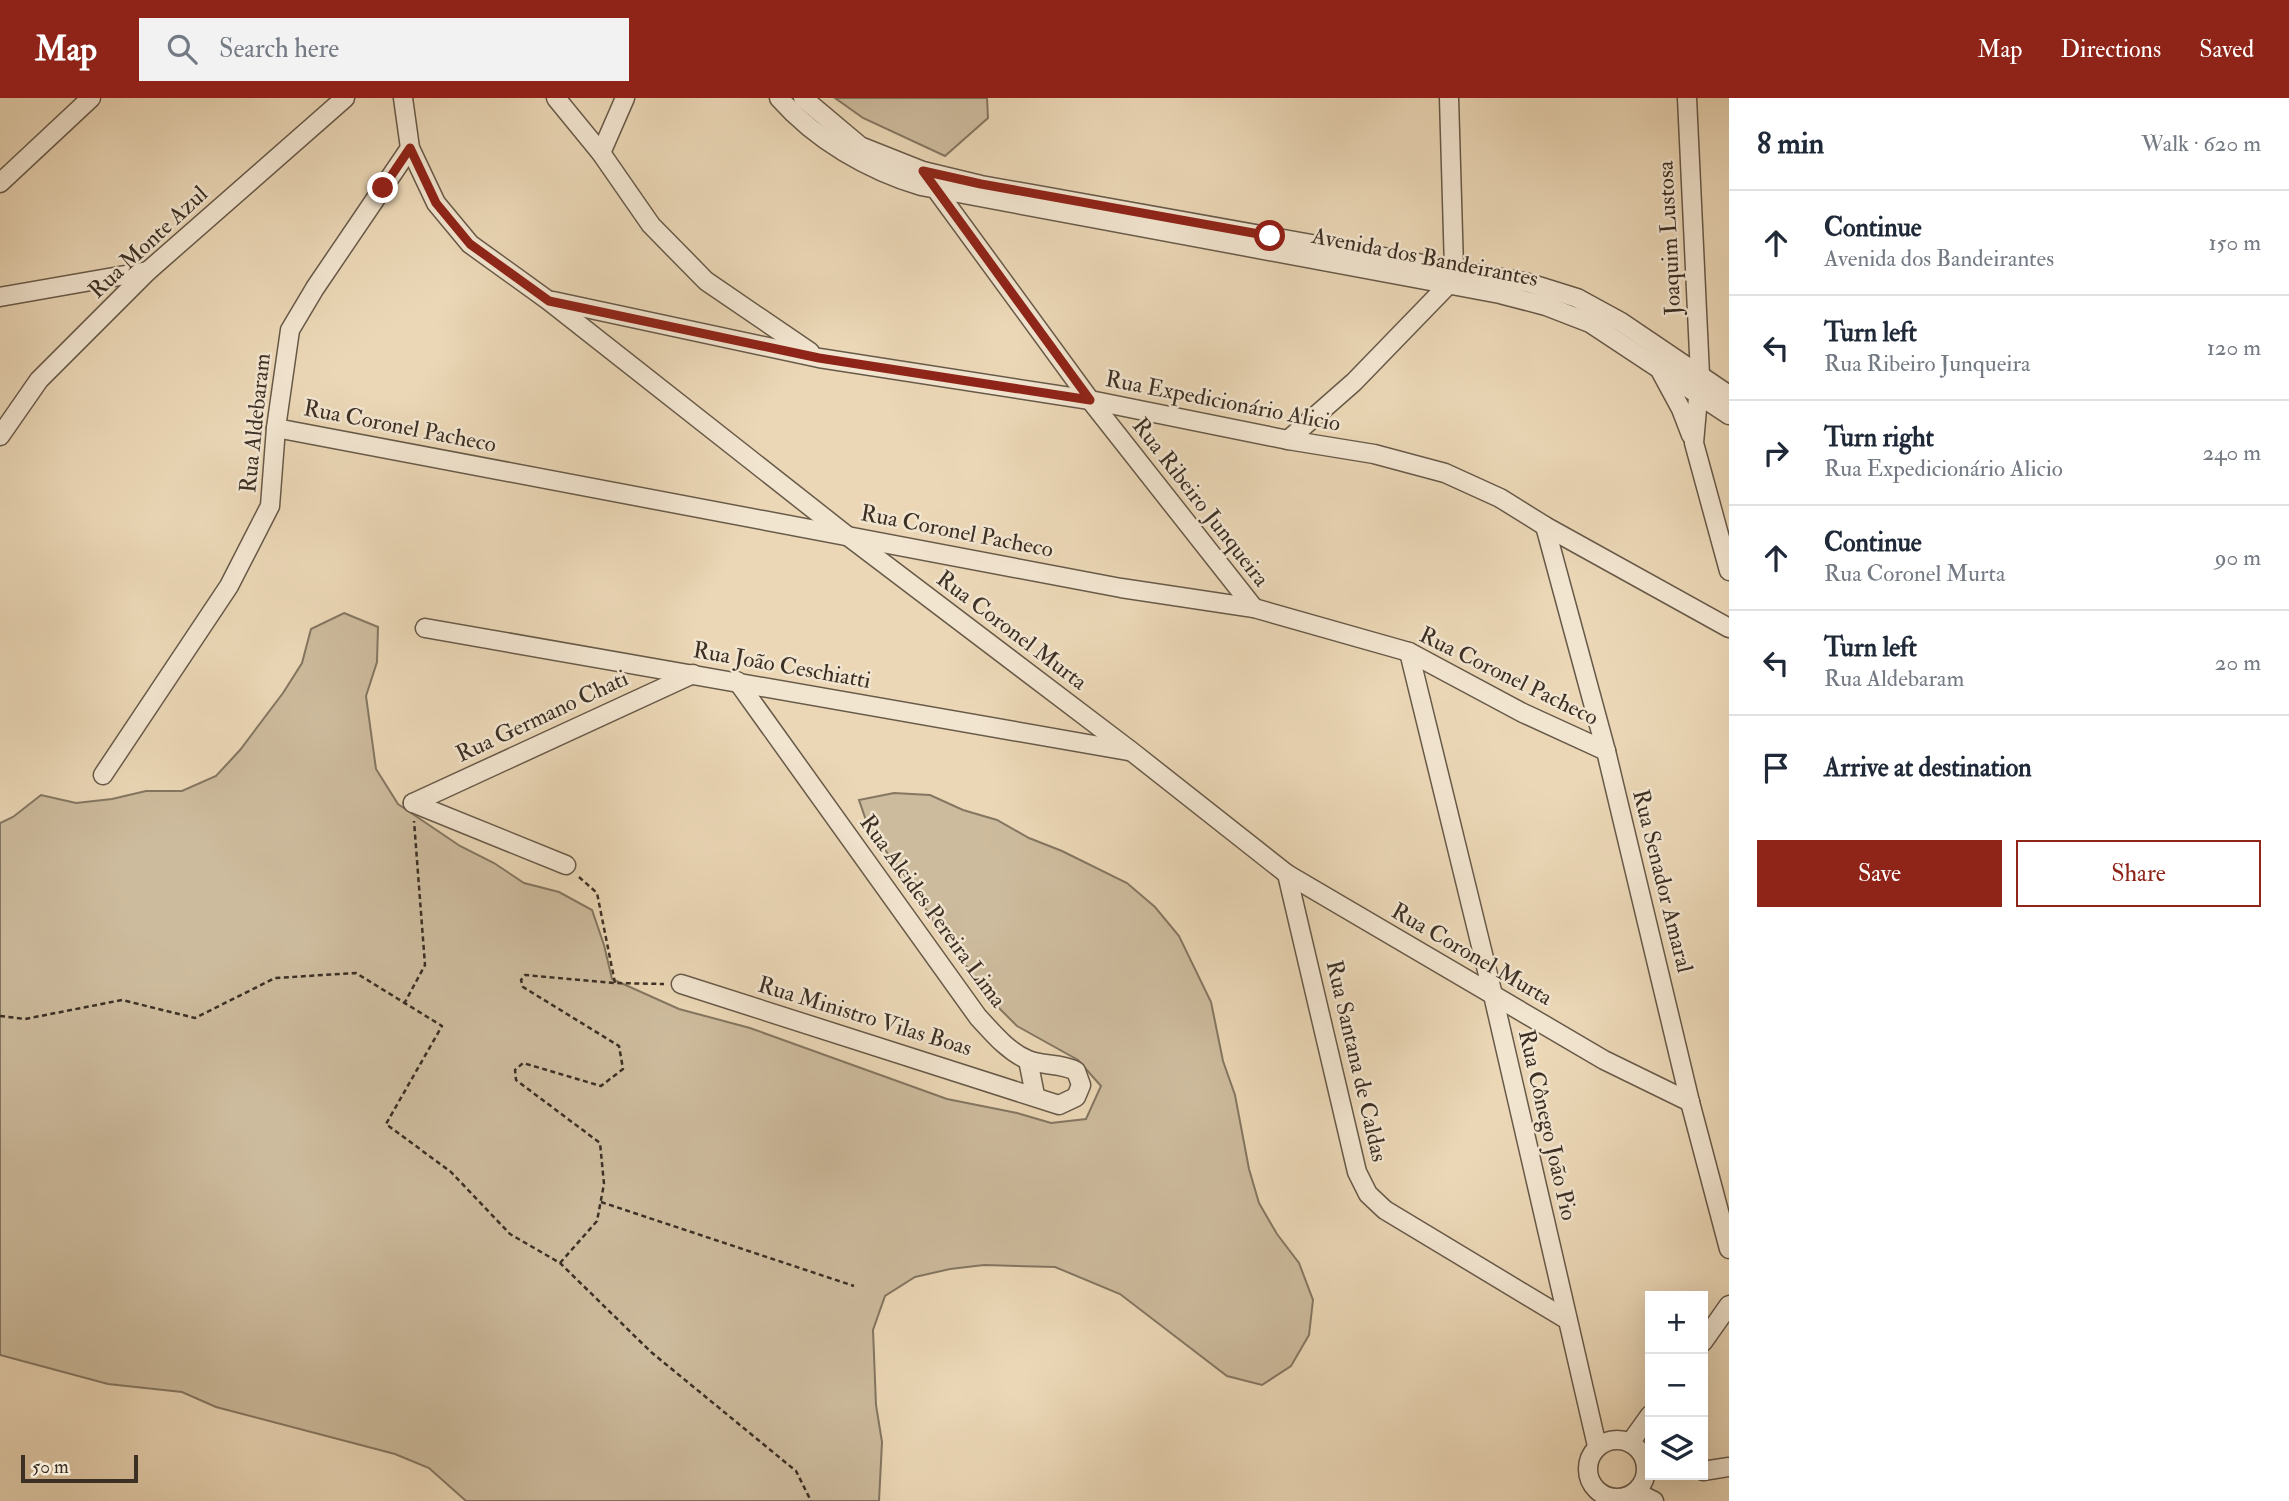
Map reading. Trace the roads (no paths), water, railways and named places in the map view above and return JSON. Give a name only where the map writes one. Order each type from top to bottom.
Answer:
[{"type":"street","points":[[0,183],[91,98]]},
{"type":"street","name":"Rua Monte Azul","points":[[0,436],[38,380],[148,271],[345,98]]},
{"type":"street","name":"Rua Coronel Murta","points":[[403,98],[410,148],[436,203],[470,244],[549,301],[845,534],[1131,751],[1287,874],[1604,1060],[1690,1102]]},
{"type":"street","points":[[556,98],[601,153],[651,225],[706,281],[819,358]]},
{"type":"street","points":[[601,153],[625,98]]},
{"type":"street","name":"Avenida dos Bandeirantes","points":[[779,98],[805,124],[853,157],[901,180],[936,189],[1451,276],[1529,283],[1577,298],[1621,322],[1729,395]]},
{"type":"street","name":"Avenida dos Bandeirantes","points":[[803,98],[860,146],[923,171],[1451,276],[1566,313],[1590,323],[1729,415]]},
{"type":"street","points":[[1288,440],[1354,382],[1451,276],[1448,98]]},
{"type":"street","name":"Joaquim Lustosa","points":[[1687,98],[1700,375],[1694,443]]},
{"type":"street","name":"Rua Aldebaram","points":[[103,775],[229,586],[270,506],[276,428],[290,330],[315,288],[410,148]]},
{"type":"street","name":"Rua Ribeiro Junqueira","points":[[923,171],[1090,400],[1254,608]]},
{"type":"street","points":[[0,297],[148,271]]},
{"type":"street","name":"Rua Expedicionário Alicio","points":[[549,301],[819,358],[1090,400],[1288,440],[1374,454],[1445,473],[1500,498],[1545,526],[1729,628]]},
{"type":"street","points":[[1659,369],[1681,408],[1694,443],[1729,571]]},
{"type":"street","name":"Rua Coronel Pacheco","points":[[276,428],[1121,588],[1254,608],[1409,652],[1523,713],[1606,751]]},
{"type":"street","name":"Rua Senador Amaral","points":[[1545,526],[1606,751],[1690,1102],[1729,1249]]},
{"type":"street","name":"Rua João Ceschiatti","points":[[425,628],[1131,751]]},
{"type":"street","name":"Rua Cônego João Pio","points":[[1409,652],[1493,995],[1597,1446]]},
{"type":"street","name":"Rua Germano Chati","points":[[566,865],[412,803],[692,674]]},
{"type":"street","name":"Rua Alcides Pereira Lima","points":[[737,681],[978,1017],[1002,1043],[1028,1060],[1064,1065],[1076,1070],[1081,1085],[1076,1097],[1059,1105],[1035,1095]]},
{"type":"street","name":"Rua Santana de Caldas","points":[[1287,874],[1357,1172],[1368,1194],[1385,1210],[1566,1319]]},
{"type":"street","name":"Rua Ministro Vilas Boas","points":[[681,984],[1035,1095]]},
{"type":"street","points":[[1028,1060],[1035,1095]]},
{"type":"street","points":[[1708,1335],[1729,1305]]},
{"type":"street","points":[[1630,1443],[1649,1417]]},
{"type":"street","points":[[1645,1460],[1639,1449],[1630,1443],[1619,1439],[1609,1440],[1597,1446],[1591,1454],[1588,1474],[1595,1489],[1613,1498],[1623,1498],[1636,1492],[1648,1480]]},
{"type":"street","points":[[1708,1470],[1729,1467]]},
{"type":"street","points":[[1636,1492],[1654,1501]]}]
